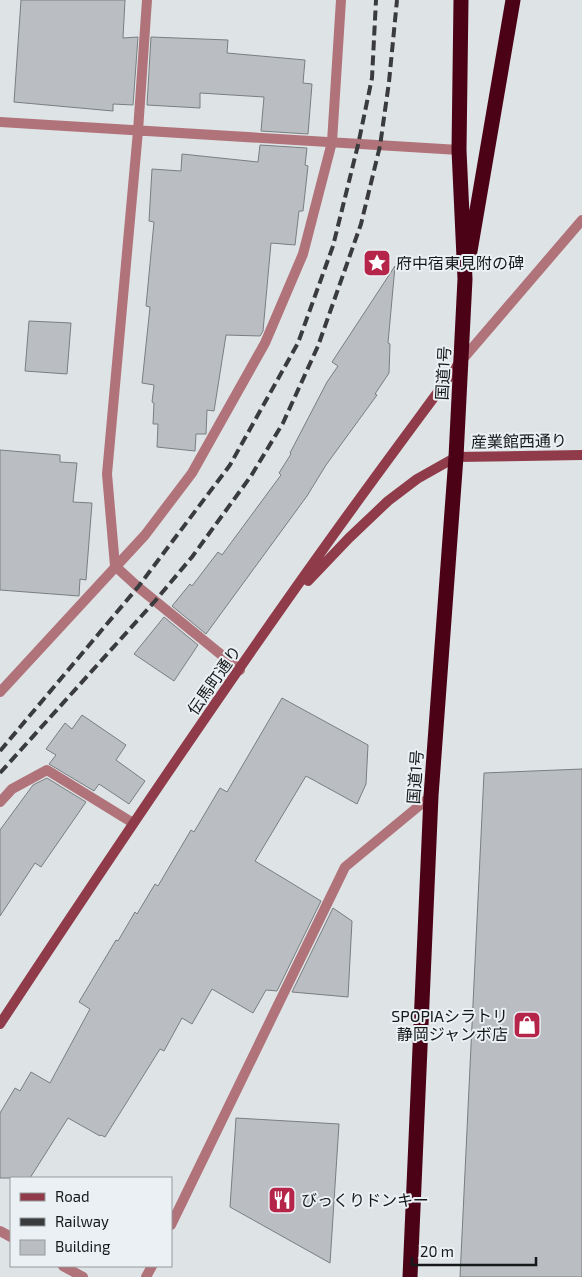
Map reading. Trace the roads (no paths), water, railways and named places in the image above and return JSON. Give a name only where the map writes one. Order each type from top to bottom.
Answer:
[{"type":"highway","name":"国道1号","points":[[410,1277],[431,796],[462,360],[465,279],[459,150],[461,0]]},
{"type":"highway","name":"国道1号","points":[[465,279],[513,0]]},
{"type":"street","points":[[147,0],[138,131],[107,474],[115,566],[240,670]]},
{"type":"street","points":[[0,692],[145,535],[192,473],[265,344],[303,254],[332,142],[341,0]]},
{"type":"street","points":[[0,122],[459,150]]},
{"type":"street","points":[[462,360],[582,220]]},
{"type":"street","name":"伝馬町通り","points":[[0,1024],[133,823],[264,634],[462,360]]},
{"type":"street","name":"産業館西通り","points":[[456,457],[582,455]]},
{"type":"street","points":[[264,634],[311,576],[388,501],[417,479],[456,457]]},
{"type":"street","points":[[0,802],[12,789],[47,770],[133,823]]},
{"type":"street","points":[[172,1223],[345,867],[431,796]]},
{"type":"street","points":[[65,1267],[83,1277]]},
{"type":"railway","points":[[0,751],[138,587],[230,465],[298,343],[333,246],[358,145],[372,78],[376,0]]},
{"type":"railway","points":[[0,773],[155,601],[192,557],[251,476],[283,423],[318,346],[361,224],[380,146],[389,82],[397,0]]},
{"type":"place","name":"府中宿東見附の碑","points":[[377,263]]},
{"type":"place","name":"SPOPIAシラトリ 静岡ジャンボ店","points":[[527,1025]]},
{"type":"place","name":"びっくりドンキー","points":[[282,1200]]}]
